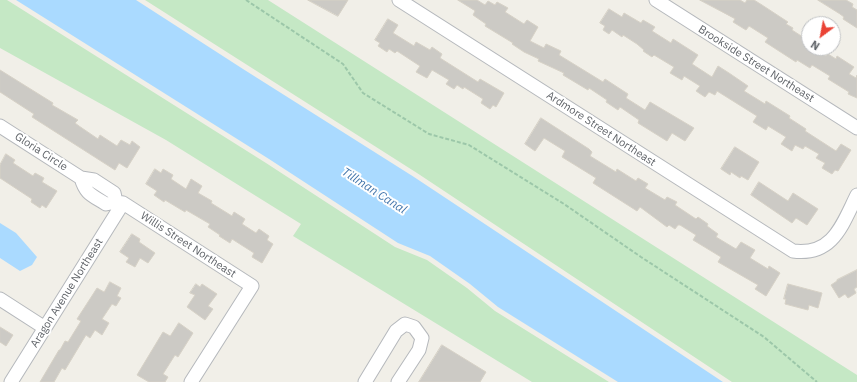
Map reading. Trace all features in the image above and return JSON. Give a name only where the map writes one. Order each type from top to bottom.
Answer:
[{"type":"street","name":"Ardmore Street Northeast","points":[[399,0],[793,251],[806,252],[820,249],[833,238],[843,223],[857,194]]},
{"type":"street","name":"Brookside Street Northeast","points":[[656,0],[857,128]]},
{"type":"street","name":"Gloria Circle","points":[[0,126],[81,178],[85,191],[88,193],[106,204],[120,202]]},
{"type":"street","name":"Willis Street Northeast","points":[[120,202],[252,286],[191,382]]},
{"type":"street","name":"Aragon Avenue Northeast","points":[[11,382],[120,202]]},
{"type":"street","points":[[0,299],[45,328]]},
{"type":"street","points":[[365,382],[396,331],[405,324],[414,326],[422,338],[418,350],[398,382]]},
{"type":"path","points":[[246,0],[343,64],[363,93],[429,134],[469,145],[564,204],[641,258],[764,337],[817,382]]},
{"type":"green space","points":[[0,0],[7,0],[266,163],[395,247],[427,260],[467,288],[495,311],[609,382],[532,382],[293,236],[301,224],[166,140],[0,48]]},
{"type":"green space","points":[[145,0],[268,0],[857,375],[857,382],[732,382],[417,173]]},
{"type":"water","name":"Tillman Canal","points":[[16,0],[136,0],[414,177],[723,382],[618,382],[498,307],[470,284],[430,256],[398,243],[269,159]]},
{"type":"water","points":[[0,223],[16,233],[37,257],[32,265],[20,271],[0,258]]},
{"type":"building","points":[[308,0],[348,0],[338,16]]},
{"type":"building","points":[[458,0],[477,0],[485,5],[488,1],[495,5],[497,2],[508,8],[505,12],[524,24],[527,20],[538,27],[530,41],[544,48],[546,44],[561,51],[559,55],[603,82],[605,79],[628,94],[626,98],[645,110],[650,102],[694,128],[685,141],[672,133],[667,141],[638,123],[639,120],[620,107],[618,110],[606,102],[607,100],[589,88],[588,90],[563,75],[564,73],[538,61],[539,59],[524,52],[512,44],[513,43],[485,26],[486,24],[473,15],[475,11]]},
{"type":"building","points":[[700,0],[740,0],[745,3],[747,0],[754,0],[788,22],[786,24],[801,36],[801,56],[831,56],[836,59],[837,56],[854,67],[849,74],[856,78],[857,75],[857,98],[848,94],[849,92],[828,79],[830,76],[812,65],[810,68],[797,60],[796,62],[765,42],[768,38],[749,26],[746,30],[733,22],[735,19]]},
{"type":"building","points":[[818,0],[846,0],[853,4],[852,7],[857,10],[857,28],[843,19],[844,17],[840,14]]},
{"type":"building","points":[[609,9],[622,17],[624,13],[641,23],[643,20],[655,27],[652,31],[671,43],[673,39],[698,55],[692,64],[712,77],[718,66],[748,86],[744,91],[765,104],[766,101],[790,116],[789,118],[806,129],[805,131],[836,151],[841,144],[851,150],[838,171],[835,170],[832,174],[822,168],[825,163],[816,158],[819,154],[805,146],[803,149],[795,145],[792,151],[781,144],[786,137],[768,126],[766,130],[753,122],[757,116],[717,91],[715,95],[709,92],[705,97],[696,91],[700,86],[684,76],[682,80],[670,73],[674,67],[654,55],[652,57],[643,51],[644,50],[637,44],[623,35],[622,37],[612,30],[609,34],[603,30],[605,26],[600,23]]},
{"type":"building","points":[[388,19],[398,25],[393,33],[414,46],[416,42],[430,50],[432,47],[442,54],[440,58],[478,82],[480,79],[504,93],[496,107],[493,105],[490,109],[481,103],[483,99],[464,87],[463,89],[457,85],[454,89],[446,84],[449,80],[432,70],[427,78],[416,72],[420,66],[397,51],[395,53],[389,49],[387,52],[378,46],[380,43],[375,40]]},
{"type":"building","points":[[0,70],[53,103],[52,105],[78,120],[75,123],[98,139],[100,135],[117,146],[121,140],[130,145],[132,141],[140,147],[127,168],[119,163],[115,170],[32,117],[34,114],[0,92]]},
{"type":"building","points":[[541,118],[589,149],[592,152],[590,156],[616,172],[617,169],[636,181],[638,178],[648,184],[645,188],[665,200],[667,197],[677,202],[675,205],[696,219],[698,217],[708,224],[707,226],[718,234],[716,237],[736,249],[741,242],[755,250],[750,258],[768,269],[769,266],[780,273],[766,296],[755,289],[758,285],[718,262],[721,257],[693,240],[696,235],[680,225],[678,225],[675,229],[669,225],[667,227],[640,207],[637,211],[593,183],[596,178],[562,157],[565,151],[544,138],[535,151],[525,144]]},
{"type":"building","points":[[735,147],[759,162],[748,180],[741,176],[740,178],[731,172],[730,175],[721,169]]},
{"type":"building","points":[[6,154],[15,160],[13,163],[33,176],[35,173],[44,178],[42,182],[57,191],[46,208],[42,205],[40,208],[31,202],[32,199],[0,178],[0,165]]},
{"type":"building","points":[[155,169],[161,173],[163,169],[173,175],[171,179],[186,189],[191,179],[202,186],[198,193],[212,201],[211,203],[232,216],[234,212],[245,219],[242,224],[256,233],[259,229],[269,236],[267,240],[273,244],[262,263],[252,257],[254,253],[232,239],[230,243],[219,236],[220,235],[208,227],[210,224],[186,210],[185,212],[165,200],[164,202],[154,195],[157,191],[146,184]]},
{"type":"building","points":[[759,182],[788,201],[793,193],[818,209],[807,225],[796,218],[792,223],[751,195]]},
{"type":"building","points":[[132,234],[140,239],[139,242],[155,253],[148,263],[140,258],[135,267],[126,262],[129,258],[120,252]]},
{"type":"building","points":[[857,270],[857,287],[854,289],[856,293],[848,298],[845,294],[839,298],[831,285],[837,280]]},
{"type":"building","points":[[110,282],[121,288],[117,296],[121,298],[116,306],[112,304],[102,319],[109,323],[102,335],[95,330],[90,338],[86,335],[65,370],[62,368],[54,382],[40,382],[65,341],[68,342],[81,321],[77,319],[97,288],[104,292]]},
{"type":"building","points":[[196,284],[200,287],[202,284],[217,294],[208,306],[213,309],[205,320],[187,307],[195,295],[190,293]]},
{"type":"building","points":[[788,284],[822,293],[818,308],[809,305],[808,310],[785,304],[786,299],[784,299]]},
{"type":"building","points":[[179,323],[193,333],[178,357],[175,355],[163,374],[168,377],[165,382],[149,382],[137,375],[163,332],[170,336]]},
{"type":"building","points":[[0,327],[13,335],[6,346],[0,342]]},
{"type":"building","points":[[442,345],[486,372],[480,382],[419,382]]}]
